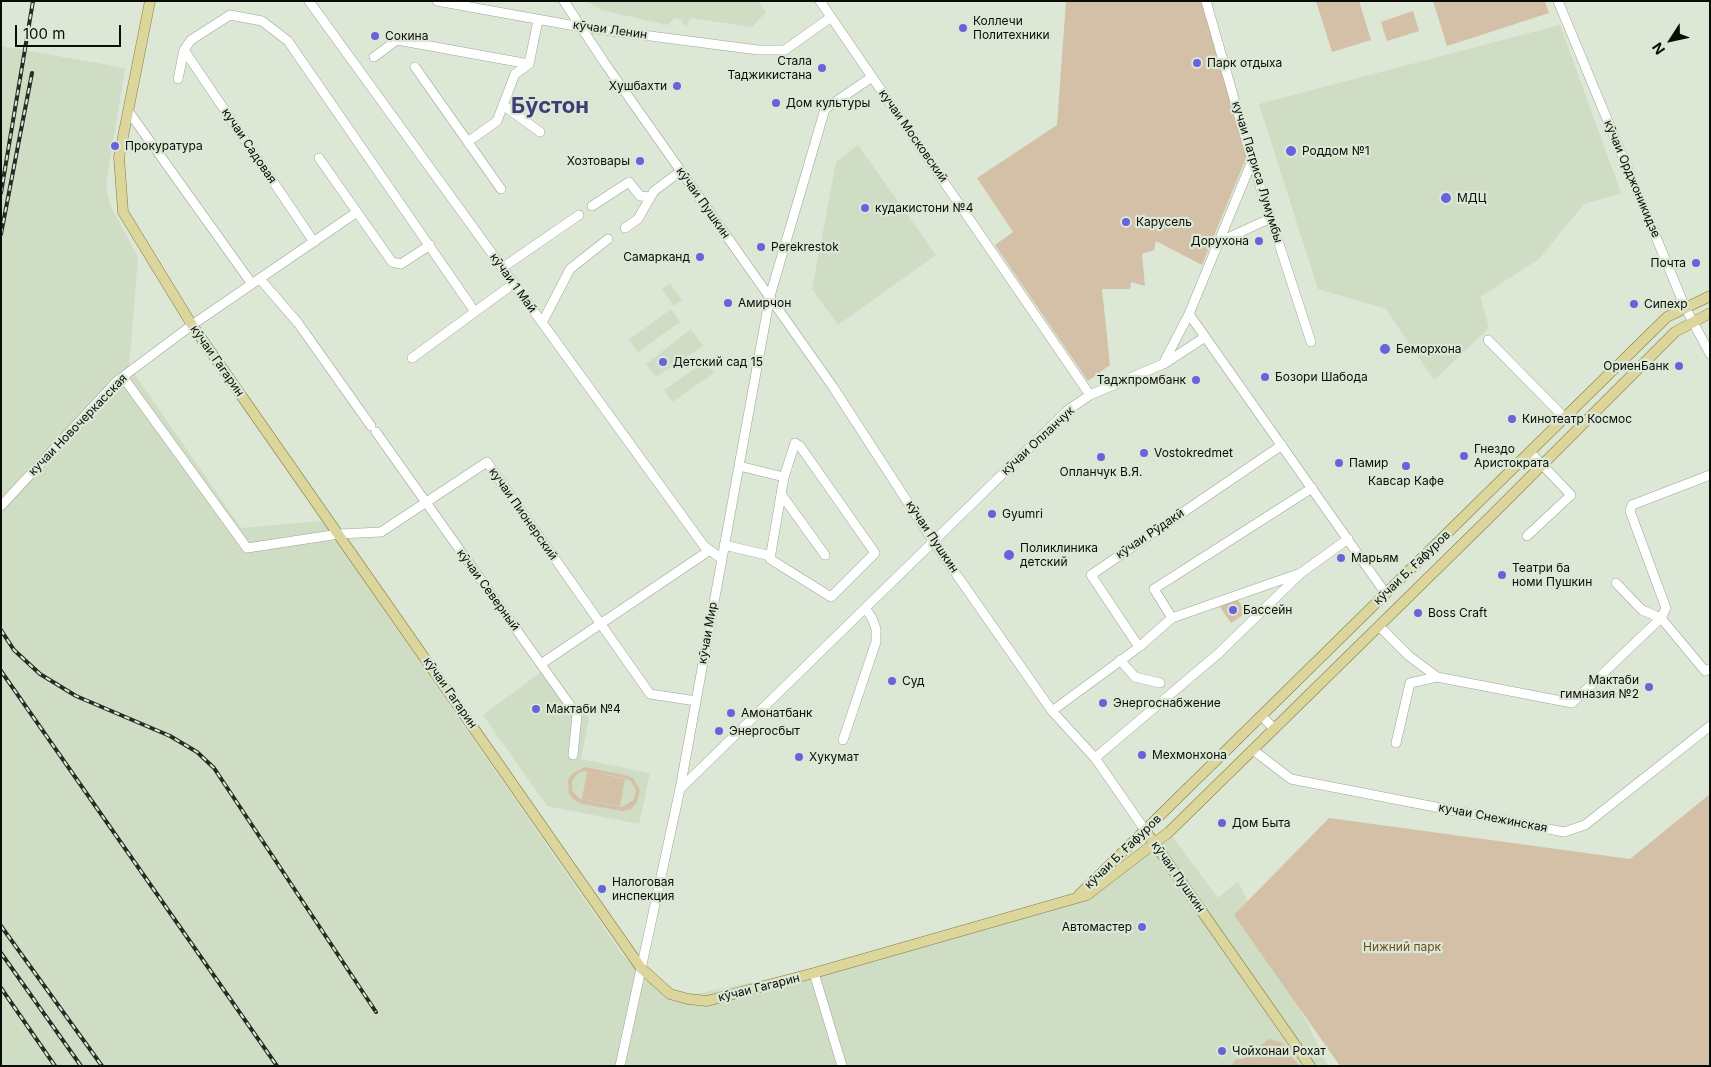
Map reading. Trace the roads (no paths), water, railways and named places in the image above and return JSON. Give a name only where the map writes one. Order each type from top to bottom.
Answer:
[{"type":"main road","name":"кӯчаи Гагарин","points":[[150,1],[119,157],[123,212],[192,325],[641,968],[670,994],[688,999],[707,1000],[814,973],[1077,898]]},
{"type":"main road","name":"кӯчаи Б. Ғафуров","points":[[1077,898],[1564,417],[1667,318],[1685,307],[1710,296]]},
{"type":"main road","name":"кӯчаи Б. Ғафуров","points":[[1077,898],[1087,895],[1169,832],[1380,626],[1675,332],[1710,312]]},
{"type":"main road","name":"кӯчаи Пушкин","points":[[1145,830],[1310,1066]]},
{"type":"street","name":"кӯчаи 1 Май","points":[[309,1],[704,546],[722,559]]},
{"type":"street","name":"кӯчаи Ленин","points":[[437,1],[582,27],[758,50],[785,50],[831,17]]},
{"type":"street","name":"кӯчаи Пушкин","points":[[564,1],[604,62],[833,386],[933,541],[1052,711],[1095,758],[1145,830]]},
{"type":"street","name":"кучаи Московский","points":[[820,1],[1090,395]]},
{"type":"street","name":"кучаи Патриса Лумумбы","points":[[1206,1],[1252,161],[1311,342]]},
{"type":"street","name":"кӯчаи Орджоникидзе","points":[[1558,1],[1685,307],[1710,354]]},
{"type":"street","points":[[178,79],[184,50],[191,40],[230,15],[262,21],[288,41],[475,312]]},
{"type":"street","points":[[469,142],[497,121],[515,74],[529,64],[538,20]]},
{"type":"street","points":[[374,57],[397,40],[529,64]]},
{"type":"street","name":"кучаи Садовая","points":[[184,50],[314,242]]},
{"type":"street","points":[[416,67],[501,189]]},
{"type":"street","points":[[770,296],[824,109],[872,77]]},
{"type":"street","points":[[503,105],[540,132]]},
{"type":"street","points":[[129,112],[252,284]]},
{"type":"street","points":[[319,158],[392,262],[397,265],[430,245]]},
{"type":"street","points":[[1163,364],[1190,314],[1252,161]]},
{"type":"street","points":[[625,228],[638,219],[650,196],[681,171]]},
{"type":"street","points":[[592,206],[629,182],[640,196],[650,196]]},
{"type":"street","name":"кучаи Новочеркасская","points":[[1,506],[123,376],[192,325],[357,212]]},
{"type":"street","points":[[502,268],[579,215]]},
{"type":"street","points":[[1221,241],[1271,218]]},
{"type":"street","points":[[542,323],[570,269],[608,239]]},
{"type":"street","name":"кӯчаи Северный","points":[[260,279],[298,322],[577,715],[573,754]]},
{"type":"street","points":[[412,358],[513,284]]},
{"type":"street","name":"кӯчаи Мир","points":[[620,1066],[680,789],[770,296]]},
{"type":"street","points":[[1190,314],[1386,594]]},
{"type":"street","name":"кӯчаи Опланчук","points":[[680,789],[1068,410],[1090,395],[1163,364],[1205,337]]},
{"type":"street","points":[[1488,340],[1564,417]]},
{"type":"street","name":"кучаи Пионерский","points":[[123,376],[247,548],[339,534],[381,532],[487,462],[650,694],[696,701]]},
{"type":"street","points":[[795,443],[875,553],[830,597],[770,559],[781,494],[792,445],[795,443]]},
{"type":"street","name":"кӯчаи Рӯдакӣ","points":[[1139,647],[1091,575],[1282,445]]},
{"type":"street","points":[[1527,536],[1571,495],[1530,452]]},
{"type":"street","points":[[739,466],[784,477]]},
{"type":"street","points":[[1380,626],[1409,656],[1437,676],[1572,703],[1660,618],[1666,608],[1630,511],[1632,505],[1710,475]]},
{"type":"street","points":[[1172,618],[1154,589],[1312,488]]},
{"type":"street","points":[[781,494],[825,555]]},
{"type":"street","points":[[1095,758],[1219,653],[1301,573],[1348,540]]},
{"type":"street","points":[[724,544],[771,556]]},
{"type":"street","points":[[541,664],[710,550]]},
{"type":"street","points":[[1052,711],[1139,647],[1172,618],[1301,573]]},
{"type":"street","points":[[1616,583],[1642,610],[1660,618],[1707,670]]},
{"type":"street","points":[[843,740],[876,642],[876,629],[872,618],[865,608]]},
{"type":"street","points":[[1120,660],[1135,677],[1160,683]]},
{"type":"street","points":[[1396,743],[1410,683],[1437,676]]},
{"type":"street","points":[[1262,716],[1274,729]]},
{"type":"street","name":"кучаи Снежинская","points":[[1253,750],[1291,779],[1564,832],[1585,825],[1710,726]]},
{"type":"street","points":[[814,973],[842,1066]]},
{"type":"railway","points":[[1,193],[33,1]]},
{"type":"railway","points":[[1,234],[32,73]]},
{"type":"railway","points":[[1,630],[14,650],[40,674],[76,696],[170,736],[197,752],[214,768],[376,1012]]},
{"type":"railway","points":[[1,671],[277,1066]]},
{"type":"railway","points":[[1,926],[102,1066]]},
{"type":"railway","points":[[1,953],[81,1066]]},
{"type":"railway","points":[[1,988],[55,1066]]},
{"type":"place","name":"Коллечи Политехники","points":[[963,28]]},
{"type":"place","name":"Сокина","points":[[375,36]]},
{"type":"place","name":"Парк отдыха","points":[[1197,63]]},
{"type":"place","name":"Стала Таджикистана","points":[[822,68]]},
{"type":"place","name":"Хушбахти","points":[[677,86]]},
{"type":"place","name":"Дом культуры","points":[[776,103]]},
{"type":"place","name":"Прокуратура","points":[[115,146]]},
{"type":"place","name":"Роддом №1","points":[[1291,151]]},
{"type":"place","name":"Хозтовары","points":[[640,161]]},
{"type":"place","name":"МДЦ","points":[[1446,198]]},
{"type":"place","name":"кудакистони №4","points":[[865,208]]},
{"type":"place","name":"Карусель","points":[[1126,222]]},
{"type":"place","name":"Дорухона","points":[[1259,241]]},
{"type":"place","name":"Perekrestok","points":[[761,247]]},
{"type":"place","name":"Самарканд","points":[[700,257]]},
{"type":"place","name":"Почта","points":[[1696,263]]},
{"type":"place","name":"Амирчон","points":[[728,303]]},
{"type":"place","name":"Сипехр","points":[[1634,304]]},
{"type":"place","name":"Беморхона","points":[[1385,349]]},
{"type":"place","name":"Детский сад 15","points":[[663,362]]},
{"type":"place","name":"ОриенБанк","points":[[1679,366]]},
{"type":"place","name":"Бозори Шабода","points":[[1265,377]]},
{"type":"place","name":"Таджпромбанк","points":[[1196,380]]},
{"type":"place","name":"Кинотеатр Космос","points":[[1512,419]]},
{"type":"place","name":"Vostokredmet","points":[[1144,453]]},
{"type":"place","name":"Гнездо Аристократа","points":[[1464,456]]},
{"type":"place","name":"Опланчук В.Я.","points":[[1101,457]]},
{"type":"place","name":"Памир","points":[[1339,463]]},
{"type":"place","name":"Кавсар Кафе","points":[[1406,466]]},
{"type":"place","name":"Gyumri","points":[[992,514]]},
{"type":"place","name":"Поликлиника детский","points":[[1009,555]]},
{"type":"place","name":"Марьям","points":[[1341,558]]},
{"type":"place","name":"Театри ба номи Пушкин","points":[[1502,575]]},
{"type":"place","name":"Бассейн","points":[[1233,610]]},
{"type":"place","name":"Boss Craft","points":[[1418,613]]},
{"type":"place","name":"Суд","points":[[892,681]]},
{"type":"place","name":"Мактаби гимназия №2","points":[[1649,687]]},
{"type":"place","name":"Энергоснабжение","points":[[1103,703]]},
{"type":"place","name":"Мактаби №4","points":[[536,709]]},
{"type":"place","name":"Амонатбанк","points":[[731,713]]},
{"type":"place","name":"Энергосбыт","points":[[719,731]]},
{"type":"place","name":"Мехмонхона","points":[[1142,755]]},
{"type":"place","name":"Хукумат","points":[[799,757]]},
{"type":"place","name":"Дом Быта","points":[[1222,823]]},
{"type":"place","name":"Налоговая инспекция","points":[[602,889]]},
{"type":"place","name":"Автомастер","points":[[1142,927]]},
{"type":"place","name":"Чойхонаи Рохат","points":[[1222,1051]]},
{"type":"district","name":"Бӯстон","points":[[550,106]]},
{"type":"park label","name":"Нижний парк","points":[[1402,947]]}]
